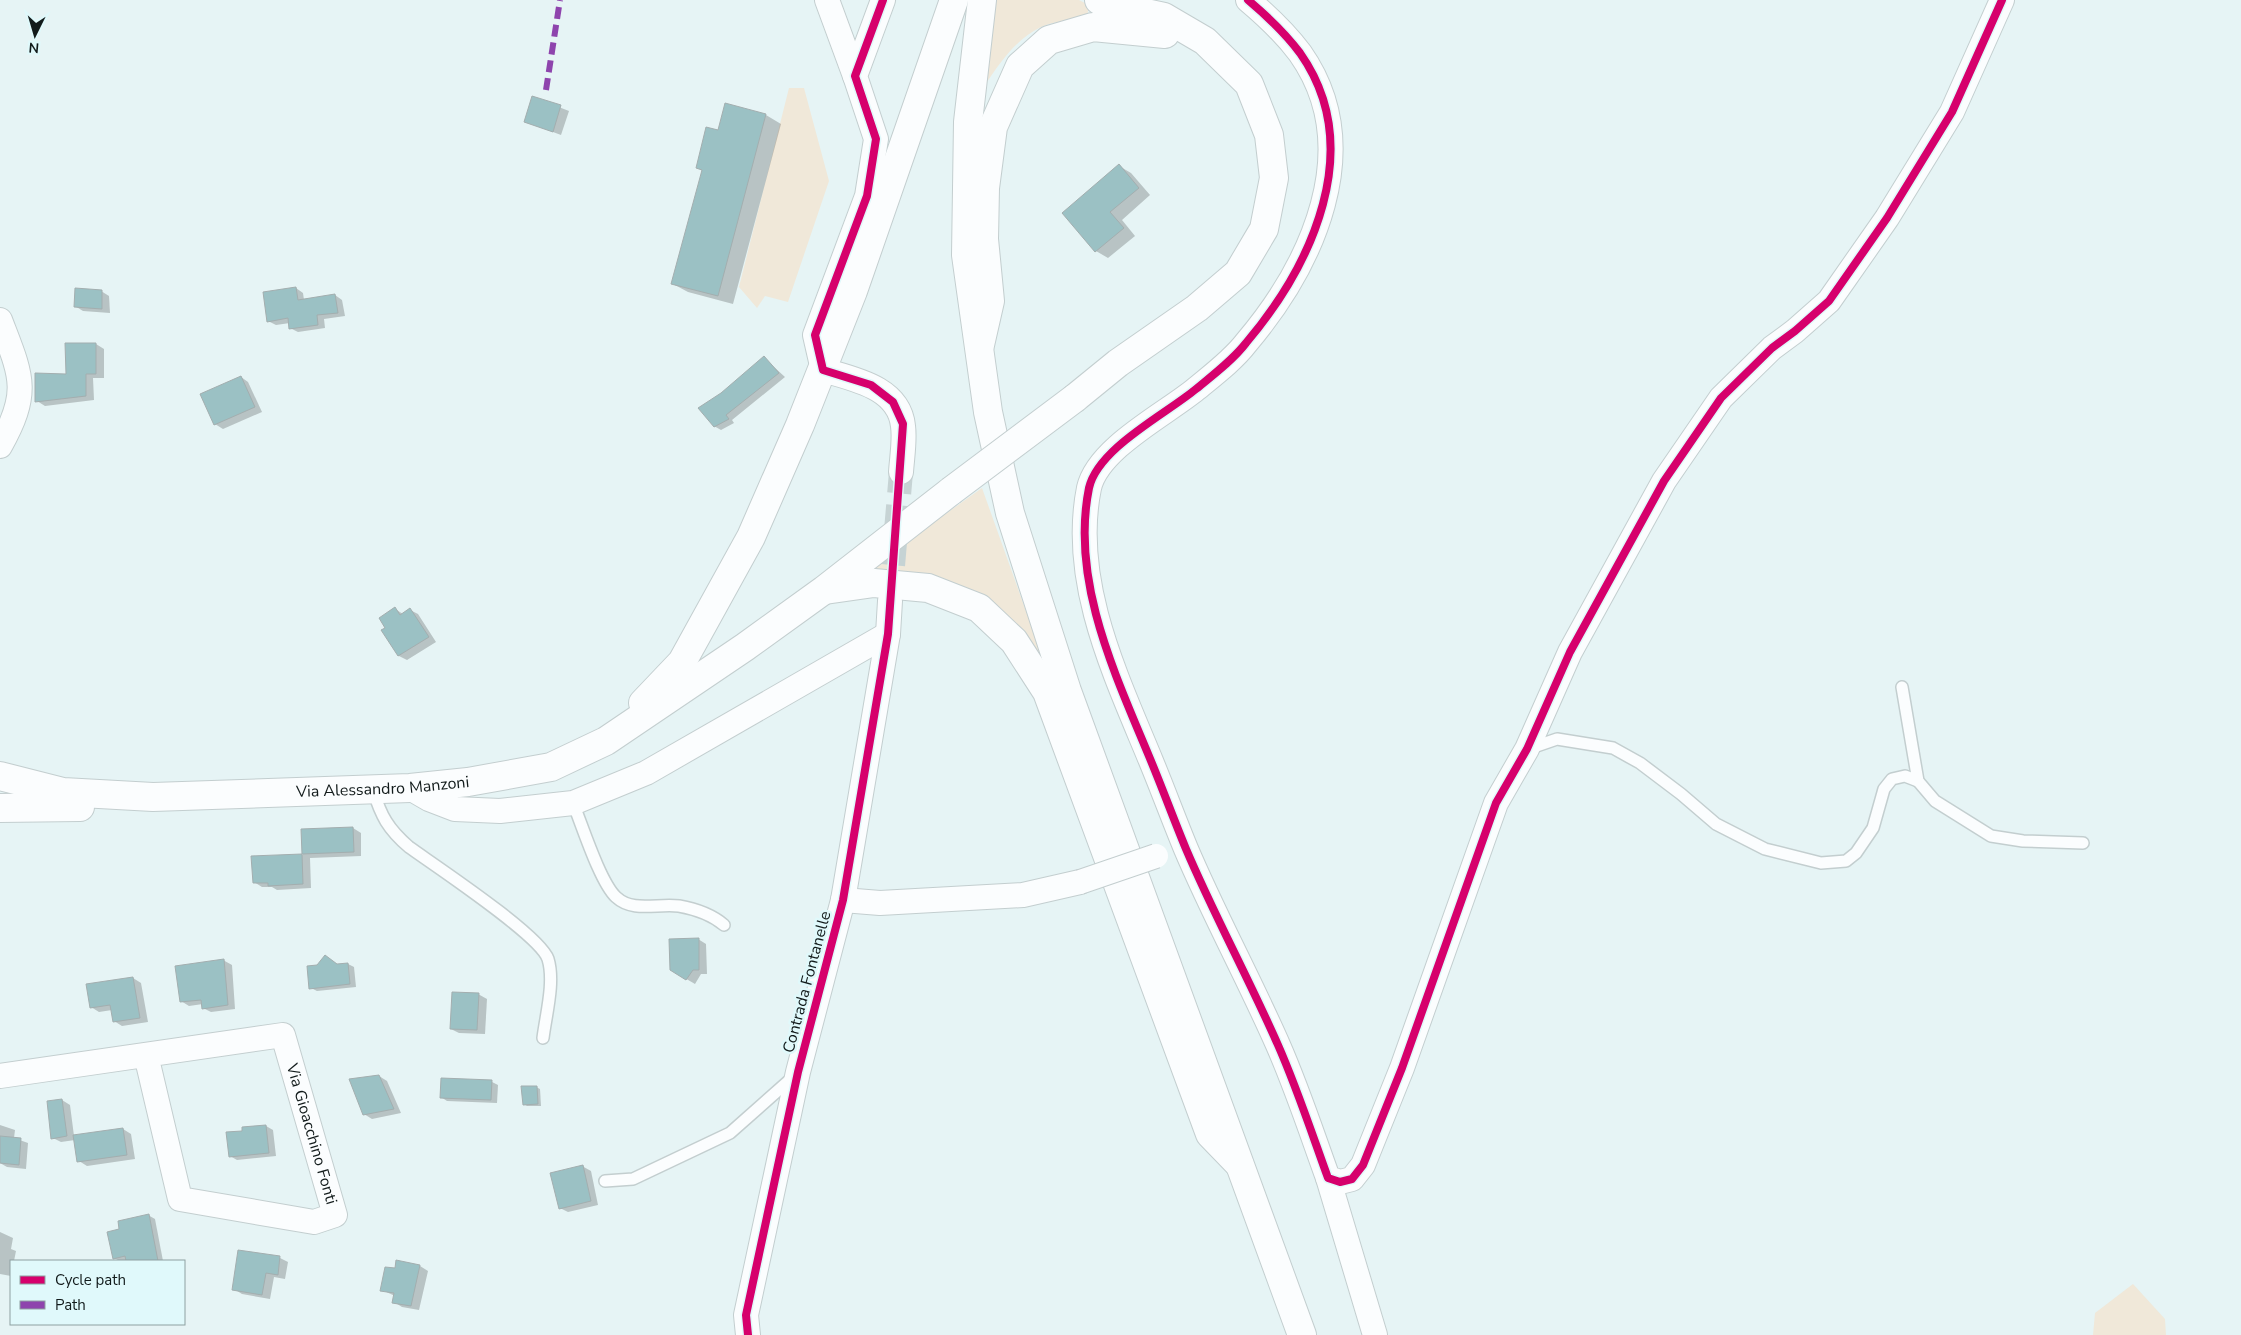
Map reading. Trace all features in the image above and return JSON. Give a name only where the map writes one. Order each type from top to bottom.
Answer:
[{"type":"main road","points":[[606,742],[682,662],[751,537],[823,370],[884,204],[954,0]]},
{"type":"main road","points":[[982,0],[968,122],[966,255],[988,412],[1010,513],[1067,691],[1238,1164],[1302,1335]]},
{"type":"main road","points":[[606,742],[745,647],[824,590],[1118,363],[1197,308],[1238,273],[1264,229],[1274,178],[1269,135],[1249,84],[1205,42],[1164,17],[1106,4],[1099,0]]},
{"type":"main road","points":[[979,349],[990,301],[984,239],[985,188],[990,153],[994,127],[1020,66],[1050,40],[1093,26],[1149,30],[1205,42]]},
{"type":"main road","points":[[824,590],[874,583],[928,588],[979,608],[1014,642],[1047,692],[1210,1134],[1238,1164]]},
{"type":"main road","name":"Via Alessandro Manzoni","points":[[0,776],[64,792],[153,797],[410,788],[468,782],[551,767],[606,742]]},
{"type":"main road","name":"Via Alessandro Manzoni","points":[[0,808],[86,808],[153,797]]},
{"type":"street","points":[[827,0],[876,140],[867,196],[815,335],[823,370],[871,385],[893,402],[903,424],[901,472]]},
{"type":"street","points":[[855,76],[883,0]]},
{"type":"street","points":[[1248,0],[1276,24],[1302,56],[1321,94],[1329,130],[1330,171],[1324,205],[1312,239],[1283,295],[1244,346],[1194,390],[1120,444],[1098,467],[1090,484],[1084,540],[1089,588],[1122,691],[1186,850],[1280,1047],[1328,1178],[1375,1335]]},
{"type":"street","points":[[1328,1178],[1340,1182],[1352,1179],[1363,1165],[1402,1068],[1496,803],[1527,750],[1570,652],[1664,482],[1721,398],[1772,348],[1796,331],[1829,301],[1887,218],[1952,112],[2002,0]]},
{"type":"street","points":[[0,320],[21,380],[14,421],[0,446]]},
{"type":"street","name":"Contrada Fontanelle","points":[[743,1328],[798,1072],[843,900],[888,634],[890,601]]},
{"type":"street","points":[[410,788],[429,799],[455,809],[500,811],[573,803],[646,773],[888,634]]},
{"type":"street","points":[[843,900],[880,903],[1023,895],[1080,882],[1156,856],[1186,850]]},
{"type":"street","name":"Via Gioacchino Fonti","points":[[0,1076],[146,1055],[283,1036],[335,1215],[314,1222],[180,1199],[146,1055]]},
{"type":"lane","points":[[1902,687],[1918,781]]},
{"type":"lane","points":[[1527,750],[1557,739],[1613,748],[1640,763],[1716,824],[1765,849],[1821,863],[1846,861],[1856,853],[1873,828],[1884,789],[1892,779],[1904,776],[1918,781],[1935,801],[1991,836],[2023,841],[2084,843]]},
{"type":"lane","points":[[373,790],[380,811],[390,830],[409,847],[530,936],[548,958],[550,983],[543,1038]]},
{"type":"lane","points":[[573,803],[600,871],[616,898],[634,907],[678,906],[713,915],[724,925]]},
{"type":"lane","points":[[605,1180],[633,1179],[730,1133],[798,1072]]},
{"type":"shaded area","points":[[994,0],[1079,0],[1089,5],[1087,17],[1046,25],[1031,32],[1022,39],[1007,55],[981,91]]},
{"type":"shaded area","points":[[789,88],[804,88],[829,181],[788,302],[765,296],[757,308],[739,287]]},
{"type":"shaded area","points":[[982,488],[1042,656],[1003,617],[873,573],[872,566]]},
{"type":"shaded area","points":[[2133,1284],[2165,1319],[2166,1335],[2093,1335],[2095,1313]]},
{"type":"building","points":[[532,96],[561,105],[553,132],[524,122]]},
{"type":"building","points":[[725,103],[766,114],[718,296],[671,284],[702,170],[696,168],[706,127],[718,130]]},
{"type":"building","points":[[1119,164],[1139,188],[1110,212],[1124,228],[1095,252],[1062,213]]},
{"type":"building","points":[[296,287],[298,300],[335,294],[338,313],[317,315],[318,325],[289,329],[288,318],[267,322],[263,292]]},
{"type":"building","points":[[75,288],[102,290],[102,309],[74,307]]},
{"type":"building","points":[[65,343],[96,343],[96,374],[86,374],[86,396],[35,402],[35,373],[66,374]]},
{"type":"building","points":[[764,356],[779,373],[726,415],[729,419],[714,427],[698,408],[721,393]]},
{"type":"building","points":[[241,376],[255,407],[214,425],[200,394]]},
{"type":"building","points":[[395,607],[400,615],[410,608],[429,637],[398,656],[381,630],[385,628],[379,618]]},
{"type":"building","points":[[353,827],[354,852],[302,854],[301,829]]},
{"type":"building","points":[[302,854],[303,884],[268,886],[268,883],[253,883],[251,856]]},
{"type":"building","points":[[699,938],[699,970],[693,970],[686,980],[670,970],[669,939]]},
{"type":"building","points":[[325,955],[337,964],[348,963],[350,984],[309,989],[307,966],[317,965]]},
{"type":"building","points":[[224,959],[228,1005],[202,1009],[201,1000],[180,1002],[175,966]]},
{"type":"building","points":[[133,977],[140,1018],[113,1022],[110,1005],[90,1008],[86,984]]},
{"type":"building","points":[[452,992],[479,993],[477,1030],[450,1029]]},
{"type":"building","points":[[379,1075],[394,1109],[363,1115],[349,1079]]},
{"type":"building","points":[[441,1078],[492,1080],[491,1100],[440,1098]]},
{"type":"building","points":[[521,1086],[537,1086],[538,1104],[523,1105]]},
{"type":"building","points":[[62,1099],[67,1136],[51,1139],[47,1101]]},
{"type":"building","points":[[266,1125],[269,1153],[229,1157],[226,1132],[242,1131],[242,1127]]},
{"type":"building","points":[[123,1128],[127,1155],[77,1162],[73,1135]]},
{"type":"building","points":[[0,1136],[21,1138],[19,1165],[0,1163]]},
{"type":"building","points":[[583,1165],[591,1201],[559,1209],[550,1173]]},
{"type":"building","points":[[149,1214],[158,1260],[126,1260],[125,1256],[113,1259],[107,1232],[119,1229],[118,1221]]},
{"type":"building","points":[[238,1250],[280,1256],[278,1275],[266,1273],[262,1295],[232,1290]]},
{"type":"building","points":[[396,1260],[420,1265],[411,1306],[392,1303],[394,1293],[380,1291],[385,1267],[395,1268]]},
{"type":"tunnel","points":[[890,601],[901,472]]},
{"type":"marked path","points":[[546,90],[560,0]]},
{"type":"cycle path","points":[[748,1335],[746,1315],[798,1072],[843,900],[888,634],[903,424],[893,402],[871,385],[823,370],[815,335],[867,196],[876,139],[855,76],[883,0]]},
{"type":"cycle path","points":[[1248,0],[1276,25],[1300,53],[1320,90],[1329,127],[1330,166],[1323,204],[1310,242],[1292,278],[1270,312],[1241,349],[1196,389],[1119,446],[1105,459],[1095,473],[1089,488],[1085,523],[1086,558],[1091,593],[1100,628],[1124,696],[1197,874],[1278,1045],[1328,1178],[1340,1182],[1352,1179],[1363,1165],[1402,1068],[1496,803],[1527,749],[1570,652],[1664,481],[1721,398],[1772,348],[1795,331],[1829,301],[1887,218],[1952,112],[2002,0]]}]
